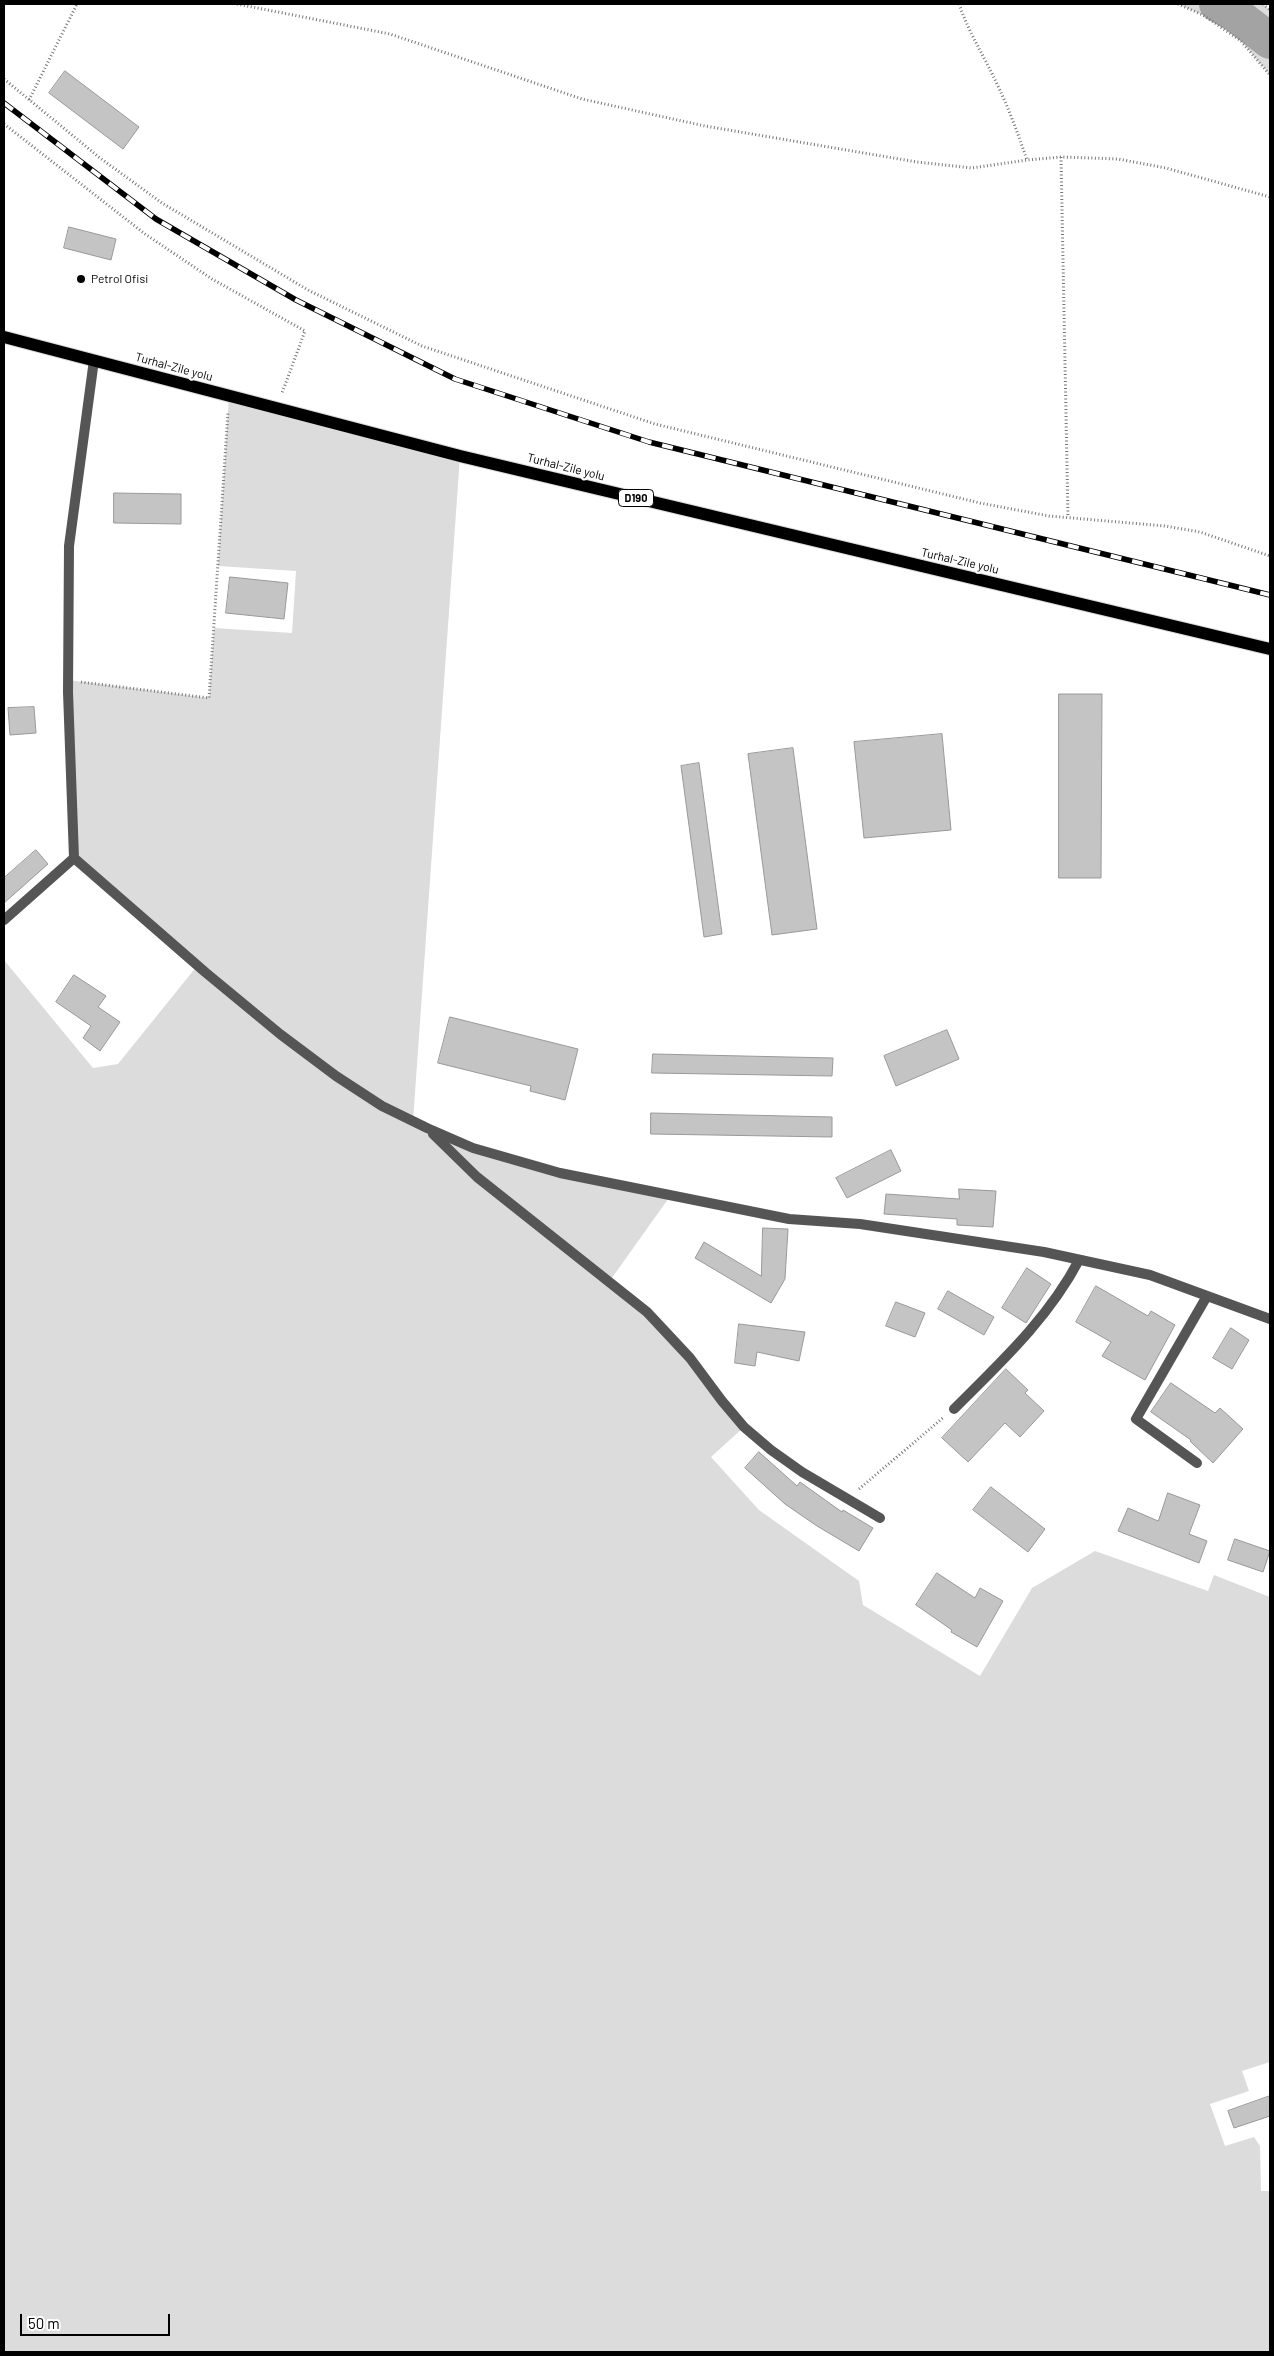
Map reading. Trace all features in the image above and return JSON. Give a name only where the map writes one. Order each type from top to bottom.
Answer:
[{"type":"main road","name":"Turhal-Zile yolu","points":[[4,336],[229,396],[604,491],[1270,649]]},
{"type":"street","points":[[94,360],[69,546],[68,680],[74,858],[126,905],[280,1034],[336,1076],[382,1106],[427,1128],[507,1159],[560,1173],[789,1219],[860,1224],[929,1233],[1079,1260],[1150,1275],[1270,1319]]},
{"type":"street","points":[[4,920],[74,858]]},
{"type":"street","points":[[427,1128],[477,1177],[647,1312],[690,1358],[722,1401],[751,1433],[802,1472],[880,1518]]},
{"type":"street","points":[[954,1409],[1038,1323],[1068,1281],[1079,1260]]},
{"type":"street","points":[[1197,1463],[1136,1419],[1207,1296]]},
{"type":"path","points":[[29,100],[77,4]]},
{"type":"path","points":[[237,4],[390,34],[582,99],[705,126],[917,162],[972,168],[1027,160],[1062,158],[1118,159],[1166,168],[1270,197]]},
{"type":"path","points":[[959,4],[969,32],[997,83],[1016,126],[1027,160]]},
{"type":"path","points":[[1178,4],[1203,15],[1241,41],[1270,75]]},
{"type":"path","points":[[1263,4],[1270,10]]},
{"type":"path","points":[[4,79],[100,158],[162,204],[308,290],[422,346],[656,424],[980,503],[1049,516],[1164,526],[1200,532],[1270,556]]},
{"type":"path","points":[[4,124],[144,234],[212,278],[305,331],[276,408]]},
{"type":"path","points":[[1062,158],[1068,517]]},
{"type":"path","points":[[68,680],[209,698],[229,396]]},
{"type":"path","points":[[846,1498],[954,1409]]},
{"type":"shaded area","points":[[1178,4],[1263,4],[1270,10],[1270,75],[1241,41],[1203,15]]},
{"type":"shaded area","points":[[229,396],[460,456],[413,1121],[473,1148],[671,1195],[609,1282],[647,1312],[744,1427],[711,1457],[759,1510],[859,1581],[863,1605],[980,1676],[1032,1588],[1095,1551],[1208,1591],[1214,1575],[1270,1597],[1270,2062],[1242,2071],[1249,2091],[1210,2104],[1225,2146],[1254,2137],[1260,2146],[1261,2191],[1270,2191],[1270,2352],[4,2352],[4,960],[93,1068],[118,1064],[197,966],[74,858],[68,680],[209,698],[214,628],[292,633],[296,571],[218,566]]},
{"type":"building","points":[[65,71],[139,127],[123,149],[49,93]]},
{"type":"building","points":[[69,227],[116,239],[111,260],[64,248]]},
{"type":"building","points":[[114,493],[181,494],[181,524],[114,523]]},
{"type":"building","points":[[230,577],[288,583],[284,619],[226,613]]},
{"type":"building","points":[[1059,694],[1102,694],[1101,878],[1059,878]]},
{"type":"building","points":[[34,707],[36,733],[10,735],[8,708]]},
{"type":"building","points":[[942,734],[951,830],[864,838],[854,742]]},
{"type":"building","points":[[793,748],[817,929],[772,935],[748,754]]},
{"type":"building","points":[[699,763],[722,934],[704,937],[681,766]]},
{"type":"building","points":[[36,850],[48,864],[4,903],[4,878]]},
{"type":"building","points":[[74,975],[106,996],[98,1007],[120,1022],[100,1051],[83,1038],[91,1026],[56,1002]]},
{"type":"building","points":[[450,1017],[578,1049],[565,1100],[530,1091],[531,1086],[438,1063]]},
{"type":"building","points":[[947,1030],[959,1059],[896,1086],[884,1056]]},
{"type":"building","points":[[653,1054],[833,1058],[832,1076],[652,1073]]},
{"type":"building","points":[[651,1113],[832,1117],[832,1137],[651,1134]]},
{"type":"building","points":[[891,1150],[901,1171],[847,1198],[836,1178]]},
{"type":"building","points":[[959,1189],[996,1191],[993,1227],[957,1225],[957,1219],[884,1214],[886,1194],[959,1199]]},
{"type":"building","points":[[763,1228],[788,1229],[785,1279],[771,1303],[695,1258],[704,1242],[761,1276]]},
{"type":"building","points":[[1027,1268],[1051,1284],[1026,1323],[1002,1308]]},
{"type":"building","points":[[1096,1286],[1148,1316],[1151,1311],[1175,1325],[1145,1380],[1102,1356],[1111,1342],[1076,1322]]},
{"type":"building","points":[[948,1291],[994,1317],[984,1335],[938,1309]]},
{"type":"building","points":[[896,1302],[925,1313],[915,1337],[886,1326]]},
{"type":"building","points":[[739,1324],[805,1332],[799,1361],[757,1352],[755,1366],[735,1363]]},
{"type":"building","points":[[1231,1328],[1249,1340],[1232,1369],[1213,1358]]},
{"type":"building","points":[[1006,1369],[1028,1390],[1025,1393],[1044,1411],[1020,1437],[1005,1423],[968,1462],[942,1438]]},
{"type":"building","points":[[1171,1383],[1215,1413],[1220,1408],[1243,1429],[1213,1463],[1191,1440],[1151,1412]]},
{"type":"building","points":[[759,1452],[797,1486],[800,1482],[842,1512],[843,1510],[873,1528],[859,1551],[785,1504],[745,1468]]},
{"type":"building","points":[[991,1487],[1045,1529],[1028,1552],[973,1510]]},
{"type":"building","points":[[1168,1493],[1200,1505],[1189,1534],[1207,1541],[1199,1563],[1118,1531],[1128,1508],[1158,1521]]},
{"type":"building","points":[[1235,1539],[1270,1551],[1263,1572],[1228,1560]]},
{"type":"building","points":[[937,1573],[975,1598],[980,1588],[1003,1601],[977,1647],[951,1632],[952,1630],[916,1605]]},
{"type":"building","points":[[1270,2096],[1270,2116],[1234,2128],[1228,2111]]},
{"type":"waterway","points":[[1217,4],[1235,14],[1270,41]]},
{"type":"railway","points":[[4,103],[156,219],[296,300],[455,379],[649,442],[1270,595]]},
{"type":"place","name":"Petrol Ofisi","points":[[81,279]]}]
